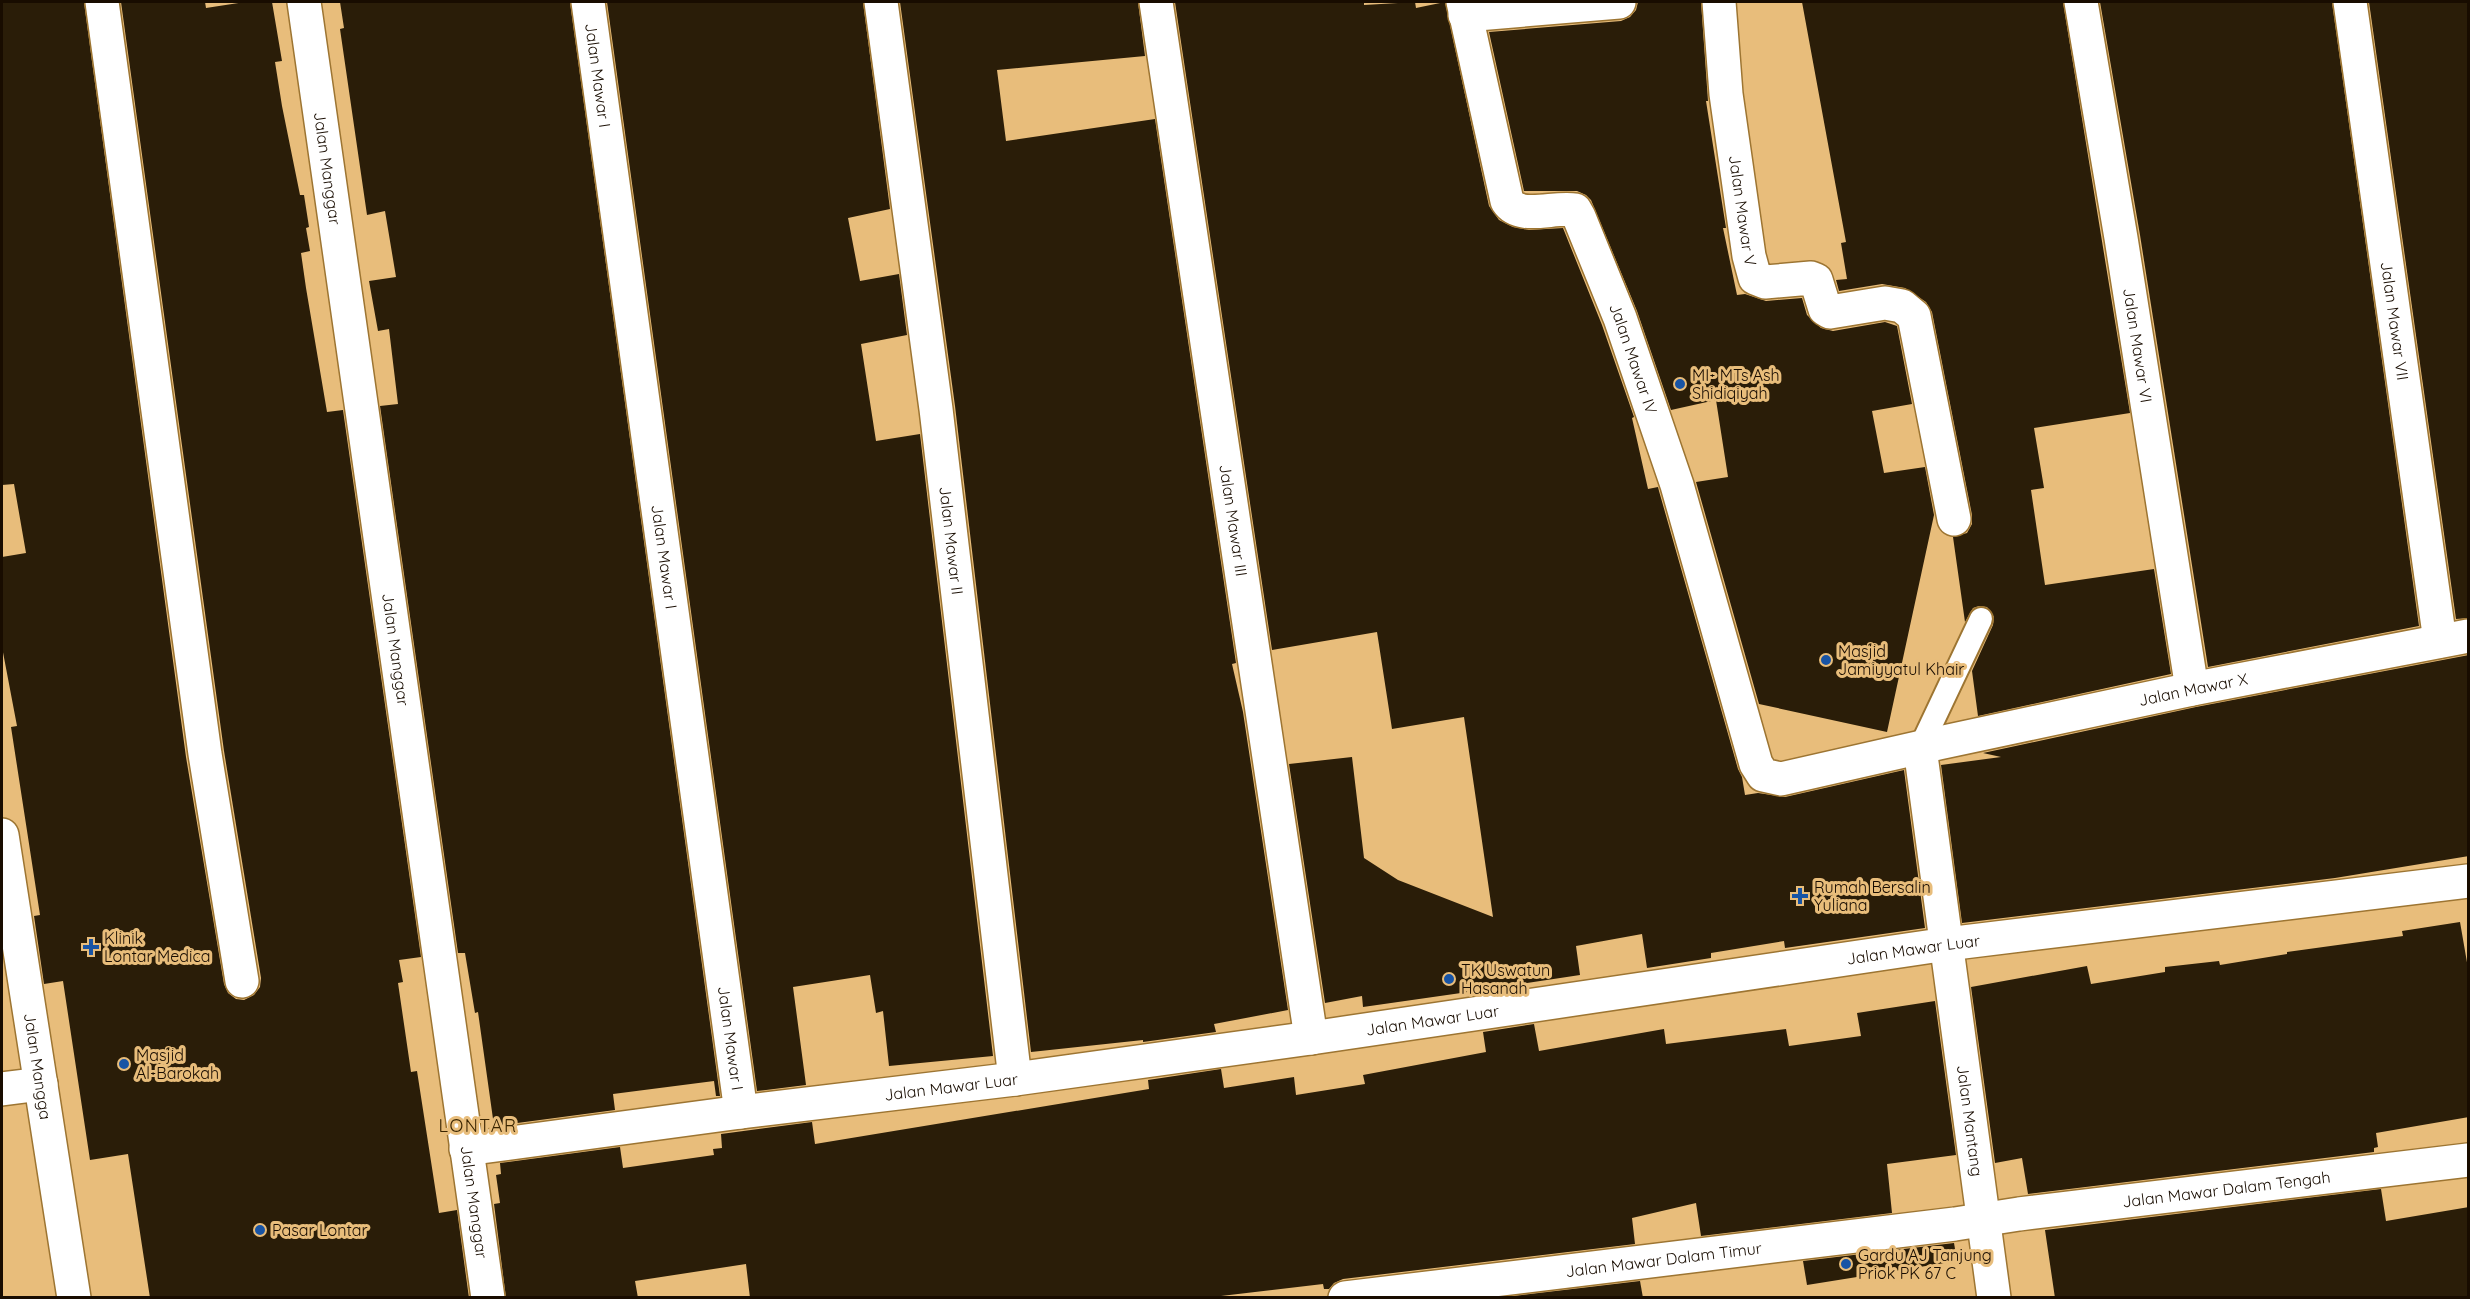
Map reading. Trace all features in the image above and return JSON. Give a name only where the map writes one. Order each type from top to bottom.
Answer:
[{"type":"street","points":[[102,2],[206,754],[242,981]]},
{"type":"street","name":"Jalan Manggar","points":[[304,2],[488,1298]]},
{"type":"street","name":"Jalan Mawar I","points":[[588,2],[741,1112]]},
{"type":"street","name":"Jalan Mawar II","points":[[880,2],[936,410],[1015,1079]]},
{"type":"street","name":"Jalan Mawar III","points":[[1156,2],[1311,1038]]},
{"type":"street","points":[[1464,8],[1619,2]]},
{"type":"street","name":"Jalan Mawar V","points":[[1719,2],[1726,94],[1749,256],[1755,278],[1765,282],[1811,278],[1816,280],[1825,309],[1830,312],[1885,303],[1902,306],[1914,316],[1954,519]]},
{"type":"street","name":"Jalan Mawar VI","points":[[2081,2],[2121,238],[2192,690]]},
{"type":"street","name":"Jalan Mawar VII","points":[[2350,2],[2454,639]]},
{"type":"street","name":"Jalan Mawar IV","points":[[1464,8],[1507,201],[1511,208],[1521,212],[1565,208],[1575,210],[1620,318],[1677,485],[1756,764],[1763,775]]},
{"type":"street","name":"Jalan Mawar X","points":[[1763,775],[1781,780],[2192,690],[2454,639]]},
{"type":"street","points":[[1920,748],[1947,944]]},
{"type":"street","name":"Jalan Mangga","points":[[2,835],[74,1298]]},
{"type":"street","name":"Jalan Mawar Luar","points":[[466,1149],[741,1112],[1015,1079],[1311,1038],[1947,944],[2469,881]]},
{"type":"street","name":"Jalan Mantang","points":[[1947,944],[1994,1298]]},
{"type":"street","points":[[2,1089],[41,1084]]},
{"type":"street","name":"Jalan Mawar Dalam Tengah","points":[[1983,1220],[2469,1160]]},
{"type":"street","name":"Jalan Mawar Dalam Timur","points":[[1345,1298],[1983,1220]]},
{"type":"lane","points":[[1920,748],[1980,619]]},
{"type":"building","points":[[2,2],[84,2],[186,757],[224,984],[228,993],[236,999],[244,1000],[254,995],[260,987],[261,978],[224,751],[121,2],[205,2],[206,8],[245,2],[272,2],[282,61],[275,62],[282,106],[300,195],[304,195],[309,227],[306,228],[310,251],[301,253],[306,288],[327,412],[343,410],[421,957],[399,960],[403,982],[398,983],[411,1072],[417,1071],[439,1213],[457,1210],[469,1298],[150,1298],[128,1154],[90,1160],[63,981],[44,984],[34,916],[40,915],[11,727],[17,726],[2,647],[2,557],[26,553],[14,484],[2,485]]},
{"type":"building","points":[[340,2],[570,2],[720,1096],[716,1096],[714,1081],[613,1094],[615,1110],[494,1126],[478,1012],[475,1013],[465,953],[458,953],[380,406],[398,404],[389,329],[378,331],[369,281],[396,277],[385,211],[367,215],[340,29],[344,28]]},
{"type":"building","points":[[607,2],[863,2],[890,209],[848,218],[860,281],[899,274],[907,335],[861,344],[876,441],[920,434],[993,1056],[889,1066],[883,1011],[876,1013],[870,975],[793,987],[806,1085],[757,1091]]},
{"type":"building","points":[[900,2],[1138,2],[1145,56],[997,70],[1006,141],[1155,119],[1236,663],[1232,664],[1243,712],[1288,1010],[1214,1024],[1216,1032],[1143,1042],[1143,1040],[1031,1052],[955,406]]},
{"type":"building","points":[[1175,2],[1364,2],[1364,5],[1415,2],[1416,8],[1445,2],[1489,206],[1499,220],[1513,227],[1529,230],[1563,228],[1602,325],[1634,417],[1632,418],[1648,489],[1658,487],[1742,777],[1745,795],[1758,793],[1785,797],[1904,770],[1925,928],[1785,948],[1784,941],[1711,953],[1711,958],[1647,968],[1642,934],[1576,946],[1580,975],[1527,983],[1527,987],[1476,995],[1475,991],[1363,1007],[1362,996],[1325,1003],[1289,764],[1352,757],[1364,858],[1398,880],[1493,917],[1464,717],[1392,729],[1377,632],[1272,650]]},
{"type":"building","points":[[1638,2],[1701,2],[1708,101],[1706,101],[1726,228],[1723,228],[1737,295],[1745,294],[1766,301],[1802,298],[1807,315],[1821,328],[1833,331],[1885,322],[1897,326],[1912,404],[1872,411],[1884,473],[1925,467],[1934,515],[1887,732],[1759,704],[1696,482],[1728,477],[1716,400],[1671,410],[1637,311],[1591,200],[1577,191],[1524,191],[1489,32],[1621,21],[1630,17],[1636,10]]},
{"type":"building","points":[[1802,2],[2063,2],[2130,413],[2034,428],[2044,488],[2031,490],[2045,585],[2154,569],[2171,674],[1978,716],[1972,671],[1993,625],[1994,617],[1987,607],[1979,606],[1973,608],[1965,622],[1953,537],[1967,533],[1972,524],[1972,515],[1932,312],[1926,302],[1905,288],[1882,284],[1839,291],[1836,280],[1847,279],[1841,243],[1846,242]]},
{"type":"building","points":[[2100,2],[2332,2],[2419,626],[2208,667],[2140,235]]},
{"type":"building","points":[[2369,2],[2469,2],[2469,618],[2456,619]]},
{"type":"building","points":[[2469,655],[2469,856],[2335,878],[1962,923],[1941,765],[2001,757],[1983,753],[2196,707]]},
{"type":"building","points":[[2460,922],[2469,974],[2469,1117],[2376,1133],[2378,1147],[2374,1148],[2374,1152],[2028,1194],[2022,1158],[1995,1163],[1971,987],[2087,966],[2091,984],[2165,972],[2165,967],[2219,961],[2220,965],[2287,954],[2287,952],[2403,936],[2402,931]]},
{"type":"building","points":[[1935,1001],[1956,1155],[1887,1164],[1892,1213],[1701,1236],[1696,1203],[1632,1218],[1635,1244],[1343,1279],[1334,1283],[1329,1289],[1324,1289],[1323,1284],[1204,1298],[750,1298],[746,1264],[635,1281],[638,1298],[506,1298],[494,1204],[500,1203],[496,1175],[501,1174],[500,1163],[620,1147],[623,1168],[714,1155],[713,1149],[722,1148],[721,1134],[812,1122],[815,1144],[1149,1089],[1148,1080],[1221,1069],[1224,1088],[1294,1077],[1296,1095],[1365,1084],[1363,1075],[1486,1052],[1483,1032],[1534,1024],[1539,1051],[1664,1029],[1666,1044],[1786,1029],[1789,1046],[1861,1036],[1857,1013]]},
{"type":"building","points":[[2381,1189],[2386,1221],[2469,1207],[2469,1298],[2055,1298],[2045,1230]]},
{"type":"building","points":[[1954,1243],[1957,1261],[1807,1285],[1803,1261]]},
{"type":"building","points":[[1640,1281],[1643,1298],[1506,1297]]},
{"type":"place","name":"MI- MTs Ash Shidiqiyah","points":[[1680,384]]},
{"type":"place","name":"Masjid Jamiyyatul Khair","points":[[1826,660]]},
{"type":"place","name":"Rumah Bersalin Yuliana","points":[[1800,896]]},
{"type":"place","name":"Klinik Lontar Medica","points":[[91,947]]},
{"type":"place","name":"TK Uswatun Hasanah","points":[[1449,979]]},
{"type":"place","name":"Masjid Al-Barokah","points":[[124,1064]]},
{"type":"place","name":"Pasar Lontar","points":[[260,1230]]},
{"type":"place","name":"Gardu AJ Tanjung Priok PK 67 C","points":[[1846,1264]]},
{"type":"district","name":"LONTAR","points":[[478,1125]]}]
